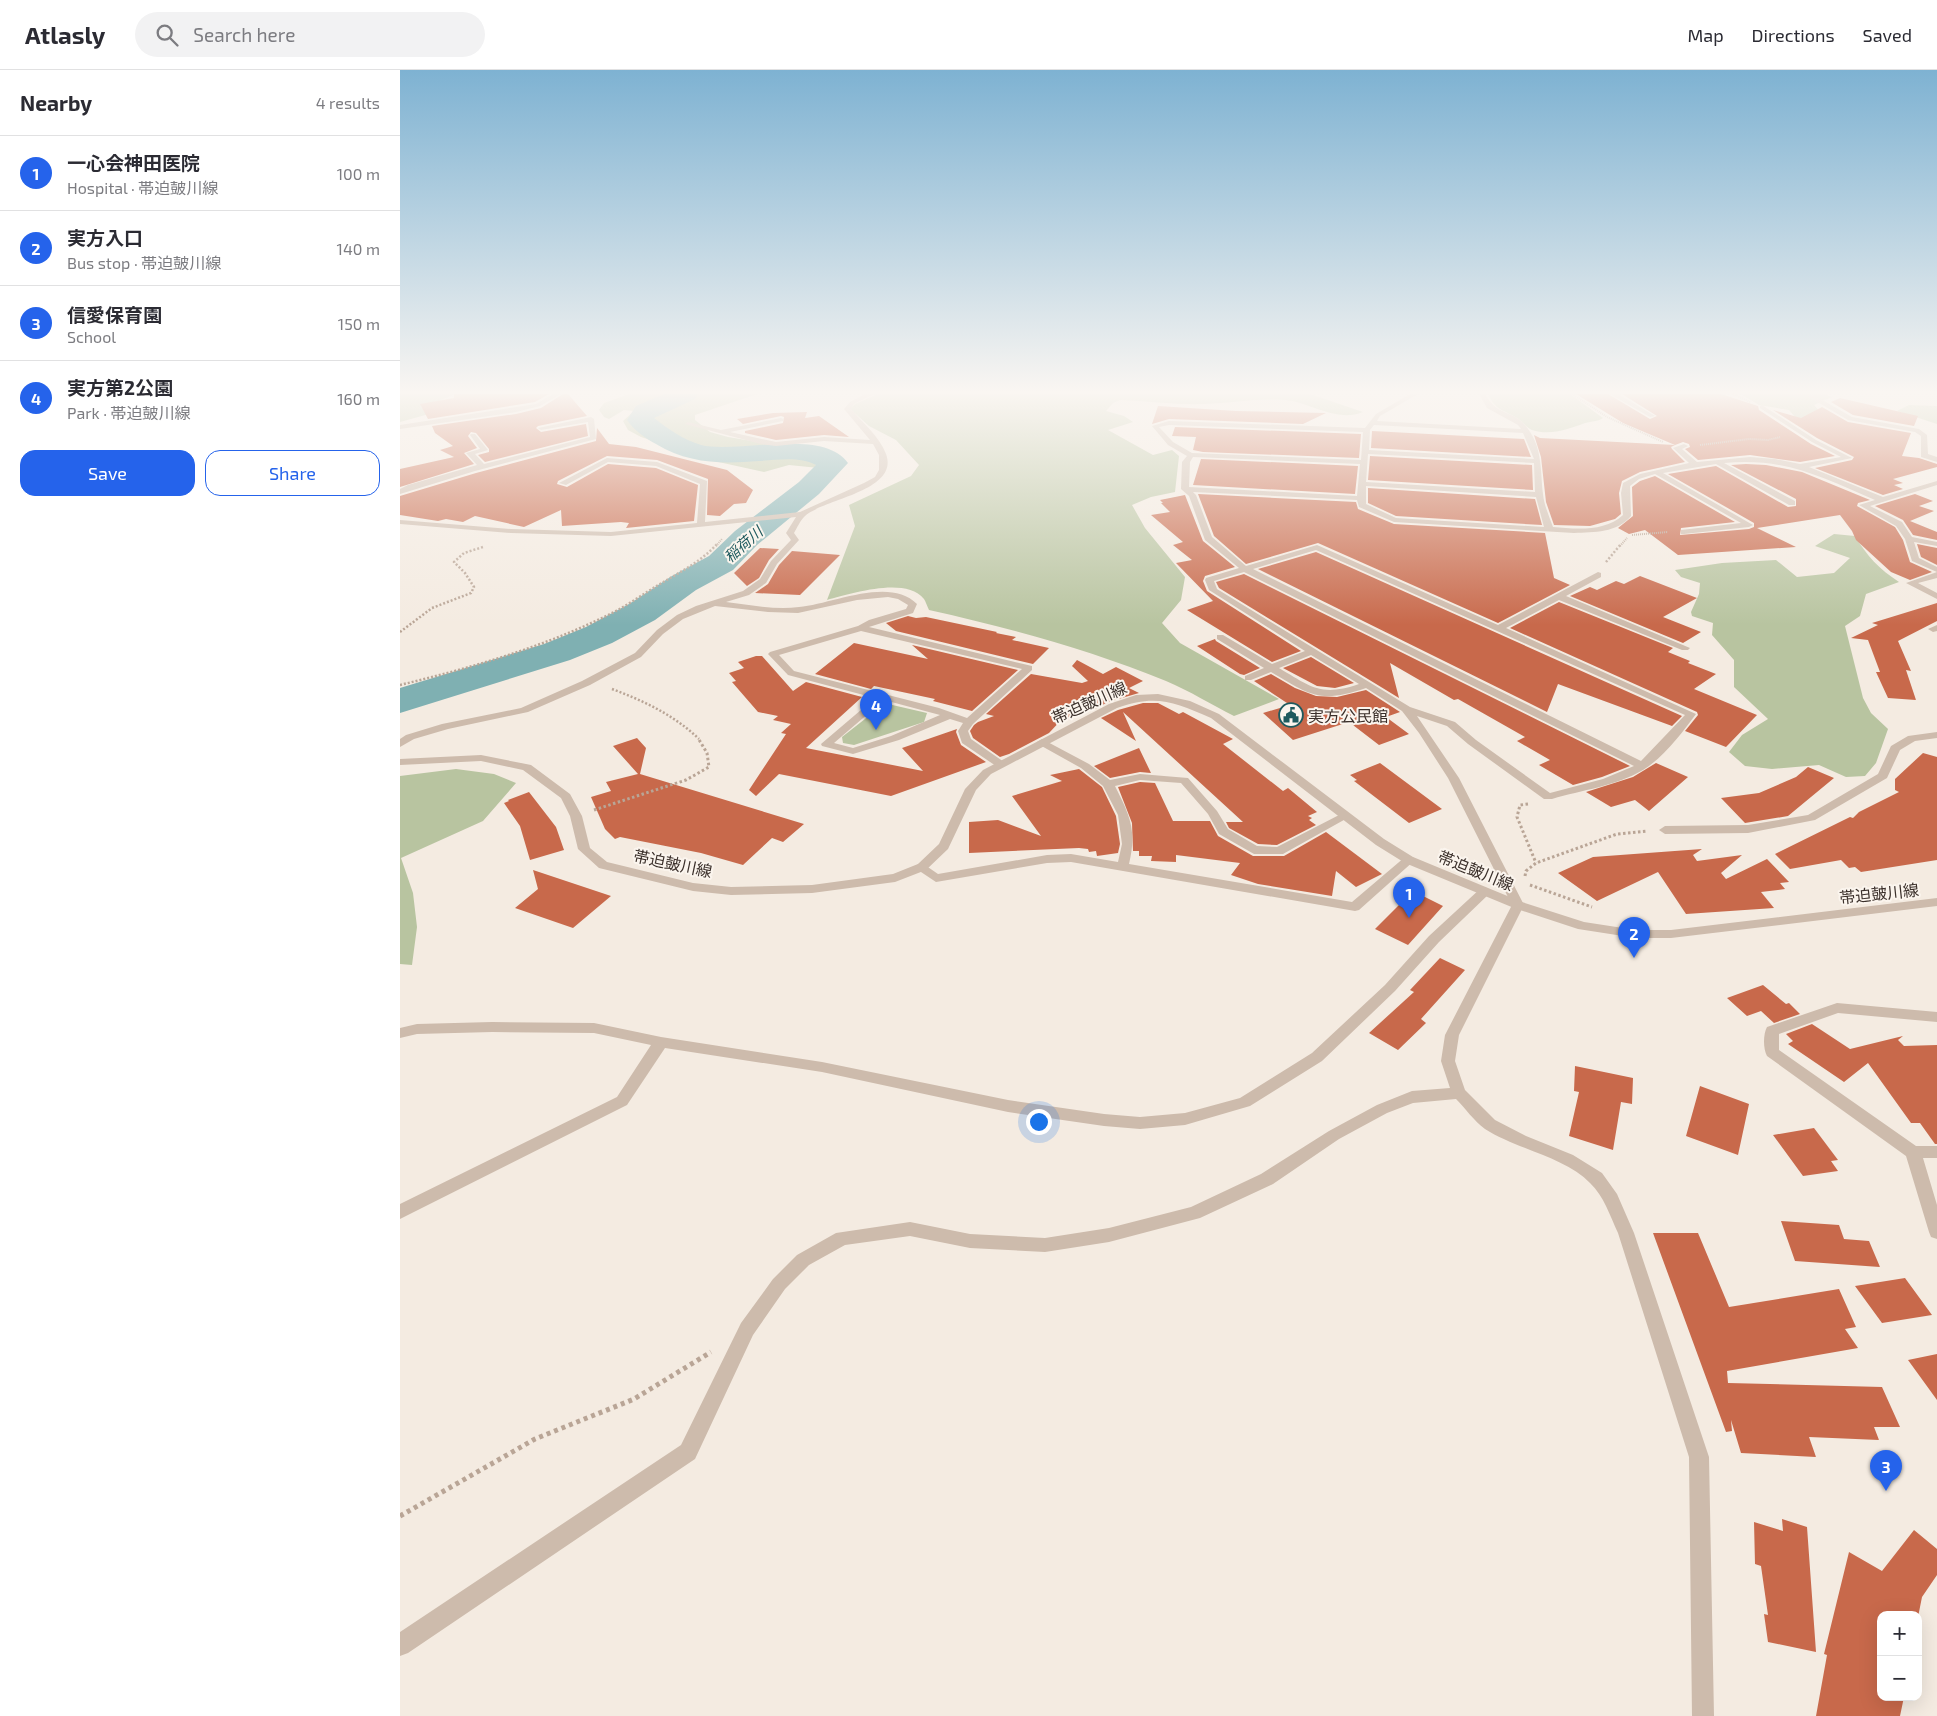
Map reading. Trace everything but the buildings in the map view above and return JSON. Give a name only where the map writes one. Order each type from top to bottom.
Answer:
[{"type":"street","points":[[400,492],[466,471]]},
{"type":"street","points":[[563,483],[586,471]]},
{"type":"street","points":[[674,471],[704,483],[701,526]]},
{"type":"street","points":[[400,522],[511,531],[611,534],[701,526],[798,515],[867,486],[878,478],[882,471]]},
{"type":"street","points":[[1185,489],[1186,471]]},
{"type":"street","points":[[1363,471],[1362,505],[1394,520],[1596,530],[1621,523],[1627,516],[1626,485],[1639,477],[1663,471]]},
{"type":"street","points":[[1538,471],[1539,495],[1549,529]]},
{"type":"street","points":[[1734,471],[1792,503]]},
{"type":"street","points":[[1813,471],[1883,500]]},
{"type":"street","points":[[1656,472],[1749,525],[1684,532]]},
{"type":"street","points":[[1937,483],[1863,505],[1900,524],[1909,540],[1915,559],[1937,570]]},
{"type":"street","points":[[1362,484],[1539,495]]},
{"type":"street","points":[[1185,489],[1361,498]]},
{"type":"street","points":[[1185,489],[1192,495],[1208,538],[1245,569],[1642,766]]},
{"type":"street","points":[[400,744],[410,737],[446,726],[524,710],[586,683],[638,655],[660,632],[680,617],[699,608],[746,593],[763,581],[774,563],[795,540],[790,533],[798,515]]},
{"type":"street","points":[[1909,540],[1937,544]]},
{"type":"street","points":[[1317,547],[1499,628],[1691,714],[1642,766],[1611,781],[1576,788],[1548,797],[1472,742],[1451,724],[1406,709],[1310,652],[1213,590],[1209,580],[1317,547]]},
{"type":"street","points":[[1499,628],[1598,575]]},
{"type":"street","points":[[1937,575],[1910,583],[1937,596]]},
{"type":"street","points":[[716,604],[760,609],[798,610],[865,596],[895,594],[906,598],[913,604],[910,611],[773,654],[791,673],[969,722]]},
{"type":"street","points":[[1558,596],[1685,648]]},
{"type":"street","points":[[860,628],[1029,668],[969,722],[963,731],[966,741],[1000,764]]},
{"type":"street","points":[[1220,637],[1310,691],[1329,694],[1366,685]]},
{"type":"street","points":[[1248,678],[1310,652]]},
{"type":"street","points":[[882,697],[826,744],[853,751],[895,738],[950,716]]},
{"type":"street","name":"帯迫皷川線","points":[[400,762],[481,758],[527,767],[566,796],[576,816],[584,849],[603,865],[693,887],[731,891],[812,889],[895,878],[922,867],[944,846],[970,789],[987,772],[1113,706],[1136,698],[1158,697],[1186,703],[1214,716],[1380,842],[1409,860],[1518,905],[1591,928],[1636,934],[1671,934],[1937,902]]},
{"type":"street","points":[[1406,709],[1422,727],[1467,804],[1518,905],[1452,1035],[1448,1061],[1459,1093],[1490,1124],[1521,1140],[1567,1159],[1596,1178],[1611,1199],[1626,1233],[1699,1457],[1703,1716]]},
{"type":"street","points":[[1665,830],[1748,829],[1774,822],[1810,818],[1883,776],[1895,748],[1912,738],[1937,735]]},
{"type":"street","points":[[1042,742],[1085,766],[1108,784],[1124,816],[1128,844],[1123,866]]},
{"type":"street","points":[[1108,784],[1140,777],[1184,780],[1213,813],[1223,830],[1254,850],[1279,851],[1345,816]]},
{"type":"street","points":[[922,867],[936,878],[1047,859],[1071,858],[1355,907],[1409,860]]},
{"type":"street","points":[[400,1033],[417,1029],[492,1027],[594,1028],[661,1042],[822,1067],[1008,1106],[1140,1124],[1185,1119],[1245,1102],[1317,1057],[1390,988],[1434,939],[1485,890]]},
{"type":"street","points":[[1937,1017],[1837,1008],[1772,1031],[1772,1052],[1913,1152],[1937,1152]]},
{"type":"street","points":[[400,1212],[622,1101],[661,1042]]},
{"type":"street","points":[[400,1646],[688,1452],[748,1329],[779,1284],[802,1260],[842,1238],[910,1229],[970,1241],[1045,1245],[1109,1235],[1194,1213],[1267,1179],[1334,1135],[1397,1103],[1412,1097],[1459,1093]]},
{"type":"street","points":[[1913,1152],[1937,1232]]},
{"type":"path","points":[[400,685],[439,676],[526,650],[617,610],[685,570],[720,541],[734,522]]},
{"type":"path","points":[[1598,575],[1607,560],[1630,536],[1684,532]]},
{"type":"path","points":[[400,632],[416,622],[432,608],[470,593],[474,588],[465,573],[454,562],[464,553],[491,545]]},
{"type":"path","points":[[576,816],[686,780],[709,767],[710,759],[698,737],[674,718],[640,700],[611,689],[586,683]]},
{"type":"path","points":[[1536,863],[1517,817],[1520,805],[1540,802],[1548,797]]},
{"type":"path","points":[[1594,908],[1535,888],[1525,878],[1526,870],[1536,863],[1618,834],[1665,830]]},
{"type":"path","points":[[400,1516],[535,1439],[634,1399],[715,1349]]},
{"type":"green space","points":[[915,471],[1177,471],[1175,492],[1151,497],[1132,505],[1145,528],[1185,577],[1181,600],[1162,623],[1180,643],[1279,699],[1234,716],[1175,685],[1108,659],[1020,632],[929,610],[924,599],[915,592],[904,589],[891,588],[863,591],[827,600],[855,526],[849,505],[911,476]]},
{"type":"green space","points":[[1834,534],[1855,536],[1874,562],[1899,582],[1866,594],[1860,616],[1845,626],[1863,698],[1871,713],[1888,729],[1876,763],[1865,776],[1846,777],[1819,765],[1772,769],[1745,766],[1729,752],[1742,735],[1768,719],[1734,687],[1734,660],[1712,635],[1713,623],[1692,616],[1691,612],[1699,594],[1700,583],[1681,577],[1675,570],[1722,563],[1776,560],[1797,577],[1834,573],[1850,558],[1815,546]]},
{"type":"green space","points":[[888,704],[927,713],[924,722],[854,745],[843,743],[842,737],[879,708]]},
{"type":"green space","points":[[456,769],[494,774],[516,783],[483,821],[401,858],[413,893],[417,927],[412,965],[400,964],[400,776]]},
{"type":"waterway","name":"稲荷川","points":[[400,701],[557,652],[599,635],[642,612],[684,583],[721,563],[746,538],[809,488],[826,471]]},
{"type":"place","name":"実方公民館","points":[[1291,715]]},
{"type":"place","name":"実方第2公園","points":[[876,730]]},
{"type":"place","name":"一心会神田医院","points":[[1409,918]]},
{"type":"place","name":"実方入口","points":[[1634,958]]},
{"type":"place","name":"信愛保育園","points":[[1886,1491]]}]
